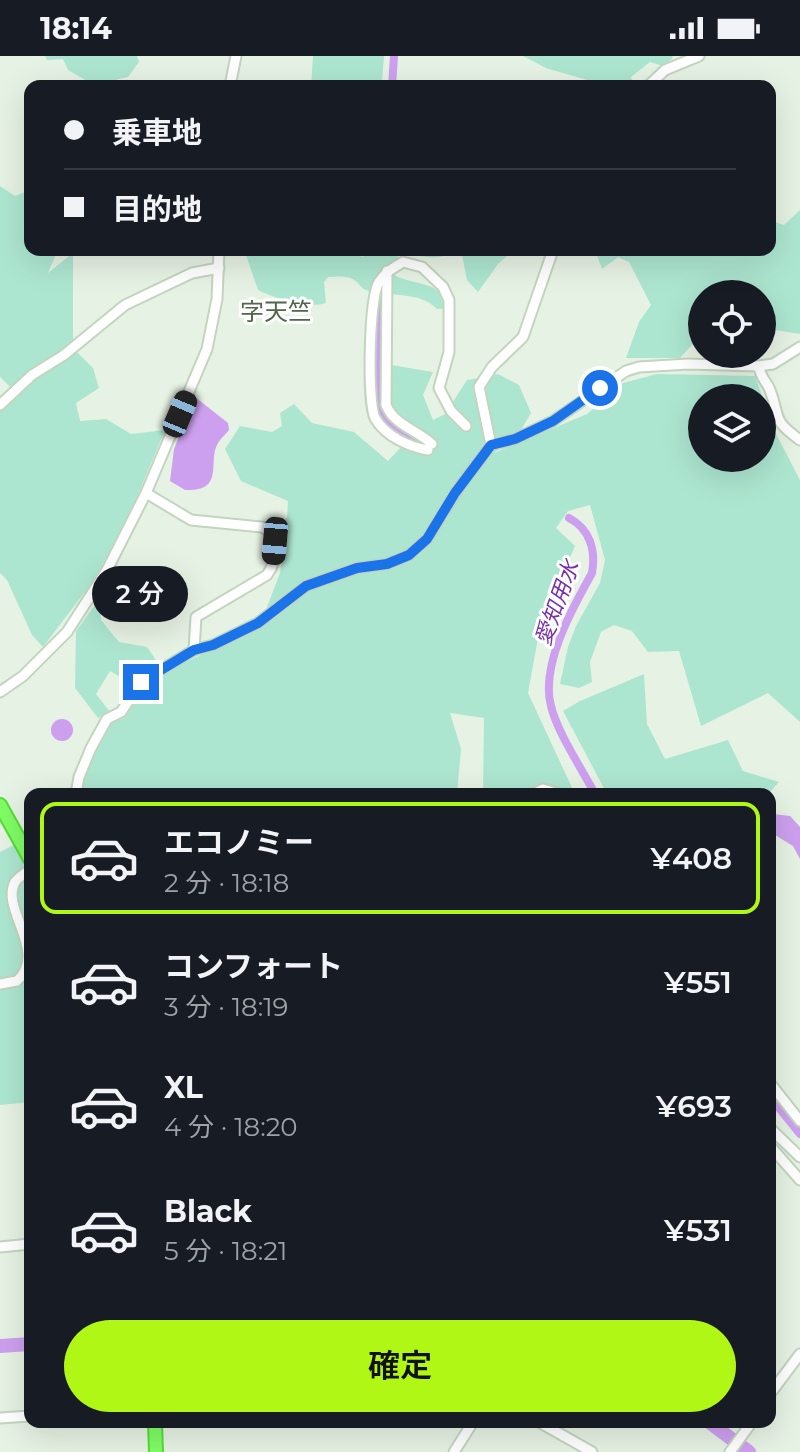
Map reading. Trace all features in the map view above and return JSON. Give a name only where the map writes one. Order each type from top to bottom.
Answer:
[{"type":"highway","points":[[0,805],[24,848]]},
{"type":"highway","points":[[155,1428],[156,1452]]},
{"type":"street","points":[[231,80],[236,56]]},
{"type":"street","points":[[654,80],[665,70],[699,56]]},
{"type":"street","points":[[0,692],[45,655],[74,623],[107,570],[146,493],[207,349],[217,299],[219,256]]},
{"type":"street","points":[[491,445],[479,387],[492,367],[523,337],[551,256]]},
{"type":"street","points":[[387,271],[386,405],[391,416],[421,433],[430,447],[417,449],[380,426],[371,408],[373,295],[387,271],[403,262],[422,267],[443,287],[449,300],[449,352],[439,388],[451,411],[466,426]]},
{"type":"street","points":[[0,405],[32,375],[64,355],[125,305],[192,273],[219,268]]},
{"type":"street","points":[[776,362],[800,347]]},
{"type":"street","points":[[78,788],[85,763],[107,719],[121,712],[141,682],[194,650],[213,645],[258,623],[306,586],[357,568],[387,564],[409,555],[427,539],[455,493],[491,445],[515,439],[553,421],[626,371],[639,367],[688,364]]},
{"type":"street","points":[[759,368],[760,377],[771,394],[777,420],[800,440]]},
{"type":"street","points":[[146,493],[191,520],[262,527],[269,530],[275,541],[273,566],[267,575],[196,617],[194,650]]},
{"type":"street","points":[[24,875],[15,882],[11,897],[24,940]]},
{"type":"street","points":[[0,984],[17,981],[24,968]]},
{"type":"street","points":[[776,1091],[800,1121]]},
{"type":"street","points":[[776,1134],[800,1157]]},
{"type":"street","points":[[776,1153],[800,1180]]},
{"type":"street","points":[[0,1247],[24,1245]]},
{"type":"street","points":[[776,1386],[800,1354]]},
{"type":"street","points":[[0,1418],[24,1416]]},
{"type":"street","points":[[454,1452],[469,1428]]},
{"type":"street","points":[[550,1428],[592,1452]]},
{"type":"street","points":[[732,1450],[748,1428]]},
{"type":"green space","points":[[45,56],[137,56],[139,62],[128,77],[85,80],[68,70],[63,59],[47,60]]},
{"type":"green space","points":[[313,56],[384,56],[382,80],[311,80]]},
{"type":"green space","points":[[523,56],[673,58],[663,66],[650,62],[631,77],[632,80],[587,80],[546,68]]},
{"type":"green space","points":[[0,186],[15,196],[24,192],[24,256],[55,256],[48,273],[73,256],[73,342],[77,352],[93,368],[99,388],[76,403],[80,421],[106,419],[131,434],[165,430],[132,509],[94,580],[43,647],[32,635],[7,580],[0,573],[0,408],[16,393],[0,377]]},
{"type":"green space","points":[[800,210],[800,334],[776,330],[776,280],[688,280],[688,349],[680,358],[626,358],[639,322],[651,305],[629,262],[618,257],[602,269],[597,256],[776,256],[776,222],[784,225]]},
{"type":"green space","points":[[246,256],[399,256],[391,269],[396,276],[434,288],[440,293],[445,309],[437,309],[414,297],[366,290],[351,278],[328,277],[324,282],[326,303],[319,305],[283,300],[258,290]]},
{"type":"green space","points":[[462,256],[507,256],[478,292],[467,280]]},
{"type":"green space","points":[[391,365],[433,372],[423,395],[433,420],[445,414],[467,380],[498,374],[519,385],[531,413],[518,435],[494,453],[587,414],[623,383],[657,374],[755,376],[758,384],[688,384],[688,472],[776,472],[776,434],[800,480],[800,722],[768,693],[701,726],[679,651],[648,652],[632,631],[614,625],[601,632],[590,662],[592,682],[579,688],[560,684],[568,647],[600,583],[605,560],[590,505],[568,511],[556,528],[575,546],[540,627],[528,693],[572,788],[541,783],[531,788],[483,788],[484,718],[450,713],[461,749],[458,788],[83,788],[108,723],[124,718],[143,690],[110,671],[96,694],[110,712],[98,718],[75,688],[76,631],[99,599],[101,620],[119,642],[147,647],[164,672],[259,628],[280,573],[284,543],[273,526],[287,518],[288,501],[241,481],[225,449],[240,426],[272,432],[282,426],[280,413],[294,404],[312,423],[354,432],[388,461],[402,446],[427,455],[435,444],[395,412],[388,394]]},
{"type":"green space","points":[[644,674],[647,724],[665,759],[728,740],[743,771],[779,782],[774,788],[604,788],[563,711]]},
{"type":"green space","points":[[16,844],[24,864],[24,1103],[0,1105],[0,852]]},
{"type":"shaded area","points":[[195,397],[228,423],[229,430],[217,445],[210,481],[206,486],[185,490],[170,481],[174,449]]},
{"type":"shaded area","points":[[62,719],[70,722],[73,730],[70,738],[62,741],[54,738],[51,730],[54,722]]},
{"type":"shaded area","points":[[776,814],[790,816],[800,827],[800,859],[793,846],[776,836]]},
{"type":"waterway","name":"愛知用水","points":[[392,80],[394,56]]},
{"type":"waterway","name":"愛知用水","points":[[381,297],[379,406],[386,421],[429,446]]},
{"type":"waterway","name":"愛知用水","points":[[569,518],[582,528],[590,541],[592,573],[560,637],[550,673],[549,690],[559,727],[592,788]]},
{"type":"waterway","name":"愛知用水","points":[[776,1104],[800,1134]]},
{"type":"waterway","points":[[0,1346],[24,1344]]},
{"type":"waterway","points":[[717,1428],[749,1452]]},
{"type":"district","name":"字天竺","points":[[276,311]]},
{"type":"route","points":[[141,682],[194,650],[213,645],[258,623],[306,586],[357,568],[387,564],[409,555],[427,539],[455,493],[491,445],[503,444],[553,421],[600,388]]}]
